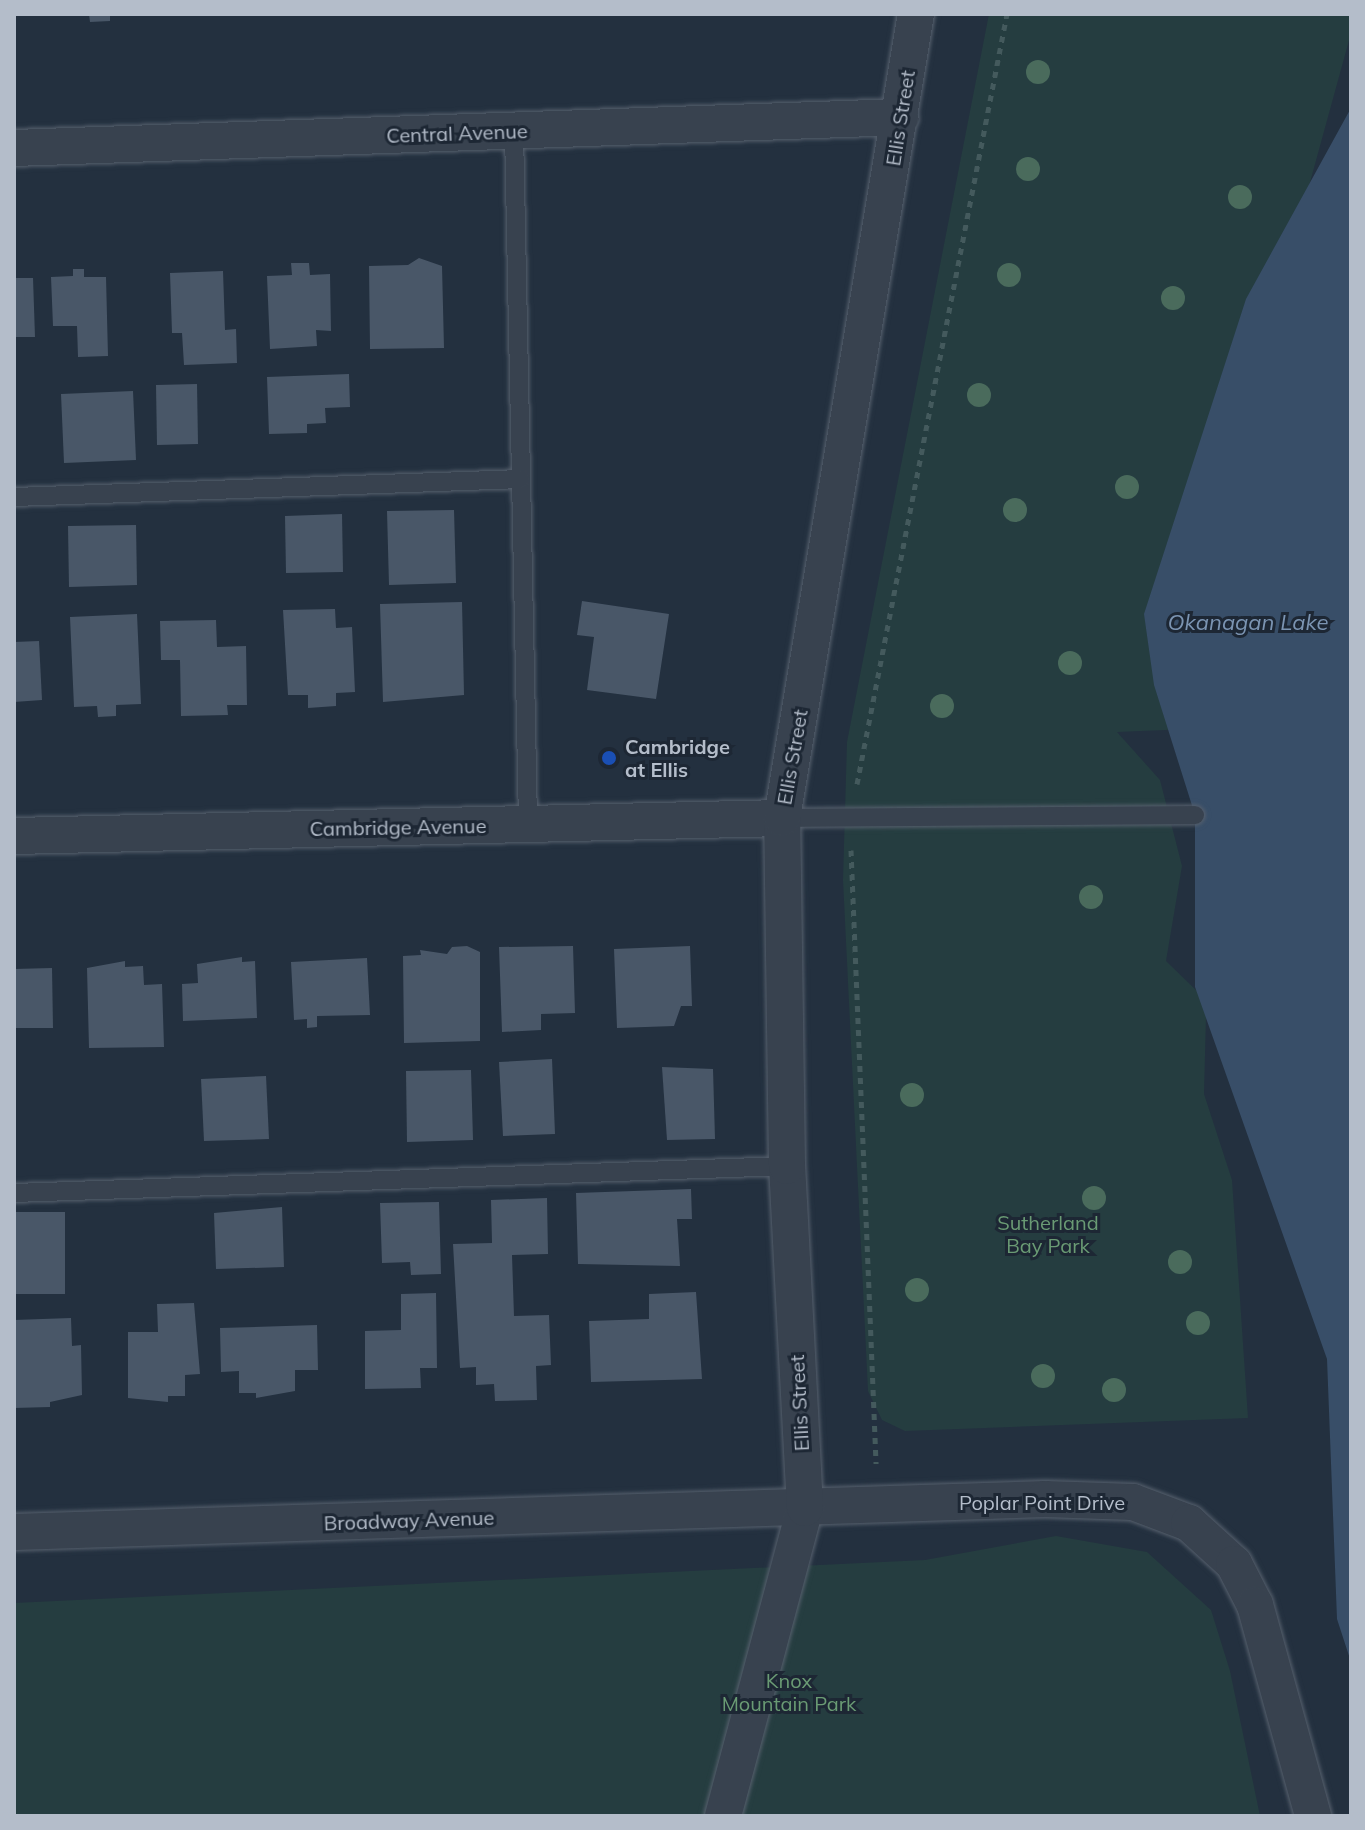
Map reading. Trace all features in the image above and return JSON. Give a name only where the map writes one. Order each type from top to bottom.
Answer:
[{"type":"street","name":"Ellis Street","points":[[723,1816],[805,1508],[787,1166],[782,818],[916,14]]},
{"type":"street","name":"Central Avenue","points":[[14,148],[900,117]]},
{"type":"street","name":"Cambridge Avenue","points":[[14,836],[782,818]]},
{"type":"street","name":"Poplar Point Drive","points":[[805,1508],[1092,1499],[1133,1502],[1189,1523],[1234,1564],[1255,1605],[1313,1816]]},
{"type":"street","name":"Broadway Avenue","points":[[14,1532],[805,1508]]},
{"type":"lane","points":[[514,131],[528,824]]},
{"type":"lane","points":[[14,497],[521,479]]},
{"type":"lane","points":[[782,818],[1195,815]]},
{"type":"lane","points":[[14,1193],[787,1166]]},
{"type":"path","points":[[877,1504],[850,818],[1007,14]]},
{"type":"green space","name":"Sutherland Bay Park","points":[[989,14],[1351,14],[1351,33],[1228,481],[1238,727],[1117,732],[1160,780],[1182,866],[1166,961],[1199,993],[1206,1016],[1204,1094],[1232,1180],[1248,1418],[905,1431],[882,1420],[868,1391],[843,880],[847,742]]},
{"type":"green space","name":"Knox Mountain Park","points":[[1056,1536],[1147,1552],[1211,1610],[1230,1671],[1260,1816],[14,1816],[14,1603],[925,1560]]},
{"type":"water","name":"Okanagan Lake","points":[[1351,108],[1351,1662],[1337,1619],[1327,1359],[1195,987],[1195,815],[1154,685],[1144,614],[1246,299]]},
{"type":"building","points":[[89,14],[110,14],[110,21],[90,22]]},
{"type":"building","points":[[419,258],[442,266],[444,348],[370,349],[369,266],[408,265]]},
{"type":"building","points":[[291,263],[309,263],[310,275],[330,274],[331,331],[316,330],[317,346],[270,349],[267,276],[292,275]]},
{"type":"building","points":[[73,269],[84,269],[84,277],[106,277],[108,356],[78,357],[77,326],[53,326],[51,277],[73,276]]},
{"type":"building","points":[[223,271],[225,330],[236,329],[237,363],[184,365],[182,333],[172,333],[170,273]]},
{"type":"building","points":[[14,278],[33,278],[35,337],[14,337]]},
{"type":"building","points":[[349,374],[350,407],[325,408],[326,423],[307,424],[307,433],[269,434],[267,377]]},
{"type":"building","points":[[197,384],[198,444],[157,445],[156,385]]},
{"type":"building","points":[[133,391],[136,460],[64,463],[61,394]]},
{"type":"building","points":[[454,510],[456,583],[389,585],[387,511]]},
{"type":"building","points":[[342,514],[343,572],[286,573],[285,516]]},
{"type":"building","points":[[136,525],[137,585],[69,587],[68,526]]},
{"type":"building","points":[[582,601],[669,614],[656,699],[587,690],[594,637],[577,635]]},
{"type":"building","points":[[462,602],[464,695],[383,702],[380,604]]},
{"type":"building","points":[[335,609],[336,628],[352,627],[355,692],[336,693],[336,706],[308,708],[308,695],[288,695],[283,610]]},
{"type":"building","points":[[137,614],[141,704],[116,705],[116,716],[98,717],[97,706],[74,707],[70,617]]},
{"type":"building","points":[[216,620],[217,647],[246,646],[247,705],[227,705],[228,715],[181,716],[180,660],[161,660],[160,621]]},
{"type":"building","points":[[39,641],[42,700],[14,702],[14,642]]},
{"type":"building","points":[[467,946],[480,952],[480,1041],[404,1043],[403,956],[421,955],[420,950],[447,954],[452,947]]},
{"type":"building","points":[[573,946],[575,1013],[541,1014],[541,1030],[502,1032],[499,947]]},
{"type":"building","points":[[690,946],[692,1006],[681,1006],[674,1026],[617,1028],[614,949]]},
{"type":"building","points":[[242,957],[242,962],[255,961],[257,1018],[183,1021],[182,984],[198,983],[197,964]]},
{"type":"building","points":[[367,958],[370,1015],[317,1016],[317,1027],[307,1028],[307,1019],[294,1020],[291,962]]},
{"type":"building","points":[[125,961],[125,967],[143,966],[144,985],[162,984],[164,1047],[89,1048],[87,968]]},
{"type":"building","points":[[52,968],[53,1028],[14,1028],[14,969]]},
{"type":"building","points":[[552,1059],[555,1134],[503,1136],[499,1062]]},
{"type":"building","points":[[662,1067],[713,1069],[715,1139],[667,1140]]},
{"type":"building","points":[[471,1070],[473,1140],[407,1142],[406,1071]]},
{"type":"building","points":[[266,1076],[269,1139],[204,1141],[201,1079]]},
{"type":"building","points":[[691,1189],[692,1219],[677,1219],[680,1266],[578,1264],[576,1193]]},
{"type":"building","points":[[547,1198],[548,1254],[512,1255],[514,1316],[549,1315],[551,1365],[536,1366],[537,1400],[495,1401],[494,1384],[476,1385],[476,1367],[460,1368],[453,1244],[492,1243],[491,1200]]},
{"type":"building","points":[[439,1202],[441,1274],[411,1275],[410,1262],[382,1263],[380,1203]]},
{"type":"building","points":[[282,1207],[284,1267],[216,1269],[214,1213]]},
{"type":"building","points":[[14,1212],[65,1212],[65,1294],[14,1294]]},
{"type":"building","points":[[696,1292],[702,1379],[591,1382],[589,1321],[649,1319],[649,1294]]},
{"type":"building","points":[[436,1293],[437,1368],[420,1368],[421,1388],[365,1389],[365,1331],[401,1330],[401,1294]]},
{"type":"building","points":[[194,1303],[200,1374],[185,1375],[185,1396],[168,1396],[168,1402],[128,1398],[128,1332],[158,1332],[157,1304]]},
{"type":"building","points":[[71,1318],[72,1346],[81,1345],[82,1395],[50,1402],[50,1407],[14,1408],[14,1320]]},
{"type":"building","points":[[317,1325],[318,1370],[295,1370],[295,1391],[256,1398],[256,1393],[239,1393],[239,1371],[221,1372],[220,1328]]},
{"type":"place","name":"Cambridge at Ellis","points":[[609,758]]}]
